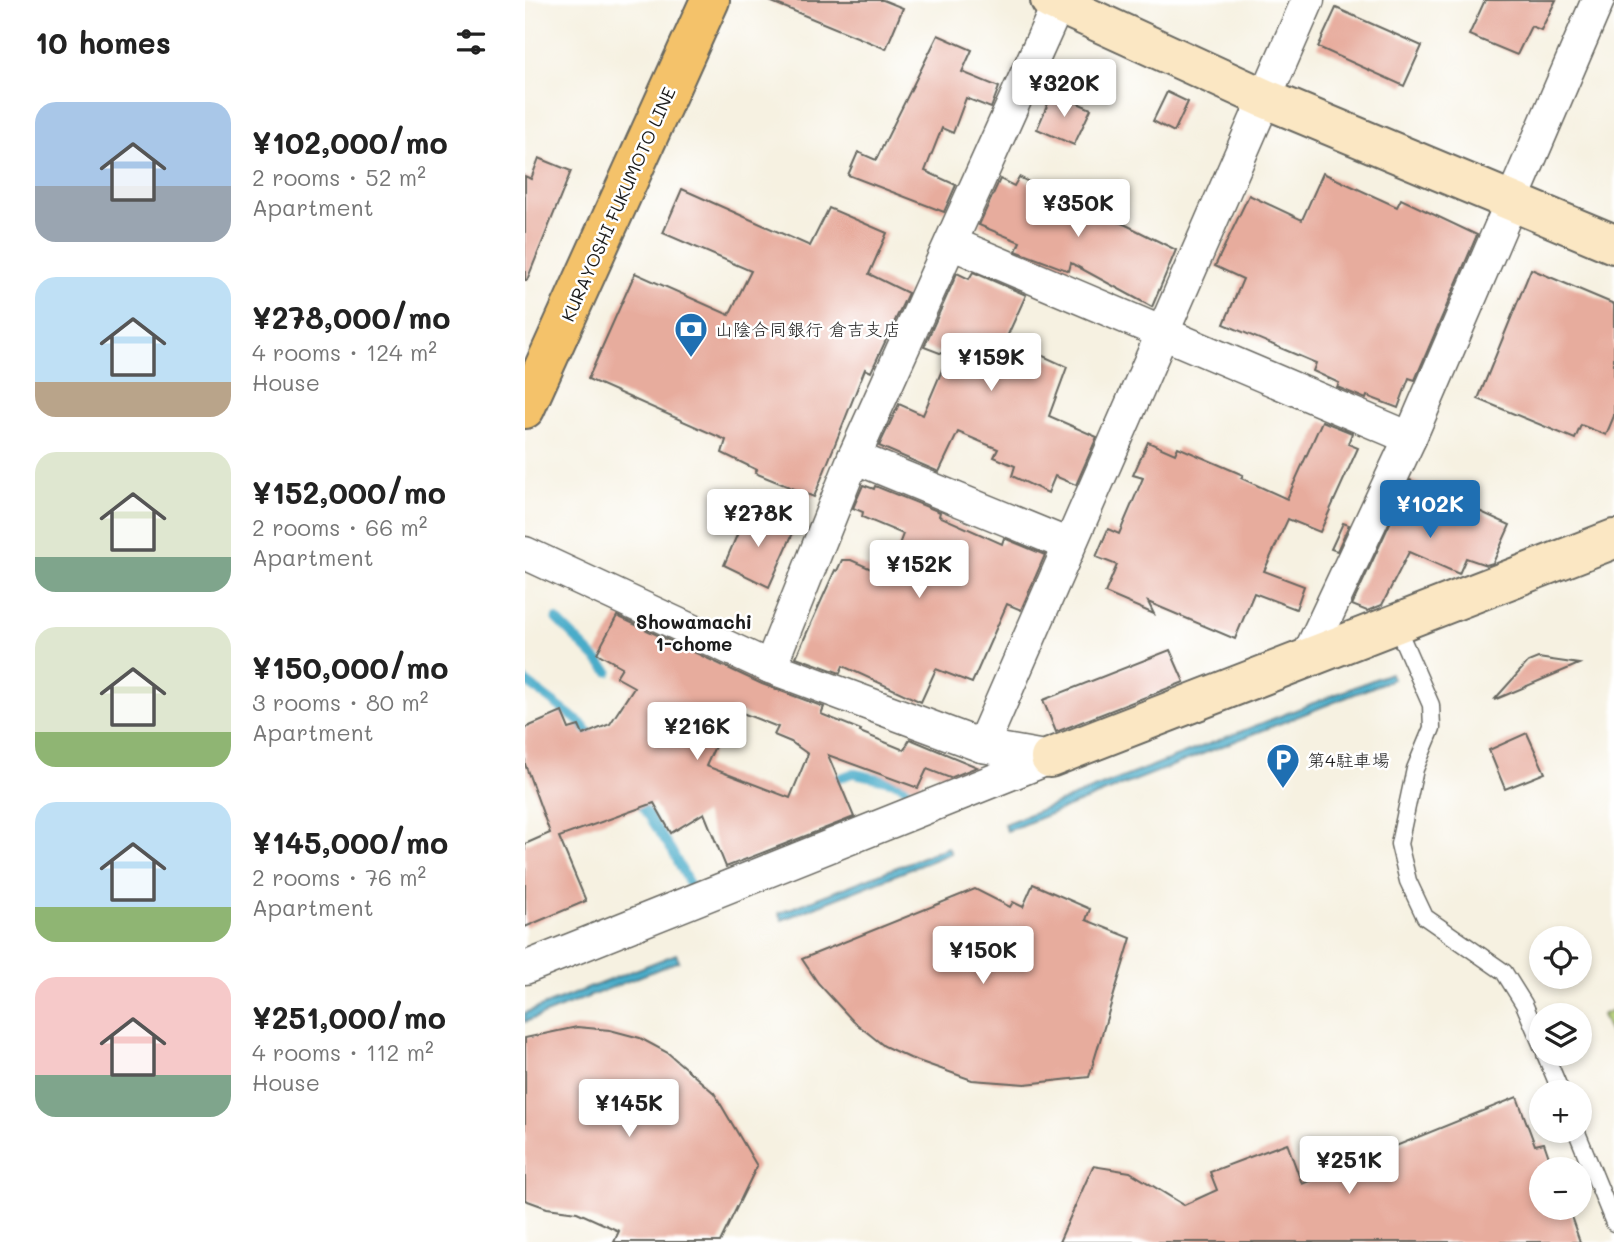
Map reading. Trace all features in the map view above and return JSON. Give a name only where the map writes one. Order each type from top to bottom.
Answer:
[{"type":"main road","name":"KURAYOSHI FUKUMOTO LINE","points":[[525,409],[710,0]]},
{"type":"street","points":[[982,746],[1308,0]]},
{"type":"street","points":[[1306,660],[1410,438],[1598,0]]},
{"type":"street","points":[[770,667],[854,457],[1056,1],[1264,98],[1614,244]]},
{"type":"street","points":[[951,243],[1410,438]]},
{"type":"street","points":[[854,457],[1069,545]]},
{"type":"street","points":[[525,968],[1051,758],[1614,539]]},
{"type":"street","points":[[525,553],[770,667],[982,746],[1051,758]]},
{"type":"lane","points":[[1396,625],[1431,705],[1432,728],[1415,769],[1399,844],[1408,881],[1425,917],[1504,972],[1529,1016]]},
{"type":"lane","points":[[1581,1143],[1614,1223]]},
{"type":"green space","points":[[1614,1009],[1614,1043],[1602,1015]]},
{"type":"water","points":[[1390,673],[1393,679],[1007,831],[1004,824]]},
{"type":"water","points":[[948,847],[951,853],[782,920],[779,913]]},
{"type":"water","points":[[676,954],[679,961],[525,1022],[525,1013]]},
{"type":"building","points":[[767,0],[883,0],[903,8],[886,49]]},
{"type":"building","points":[[1485,0],[1556,0],[1541,30],[1531,26],[1517,55],[1469,35]]},
{"type":"building","points":[[1336,8],[1422,46],[1404,86],[1318,47]]},
{"type":"building","points":[[938,35],[972,50],[962,72],[999,87],[991,108],[966,98],[953,133],[942,128],[925,171],[956,185],[944,212],[848,175],[858,152],[876,160]]},
{"type":"building","points":[[1053,92],[1091,109],[1074,145],[1037,129]]},
{"type":"building","points":[[1167,92],[1188,102],[1174,132],[1153,121]]},
{"type":"building","points":[[539,158],[571,171],[525,280],[525,176],[531,179]]},
{"type":"building","points":[[1323,173],[1397,207],[1401,199],[1477,235],[1415,380],[1409,378],[1398,408],[1337,387],[1339,383],[1313,371],[1316,363],[1224,324],[1243,279],[1215,266],[1249,195],[1302,220]]},
{"type":"building","points":[[1019,177],[1176,250],[1152,307],[1071,263],[1069,271],[1016,251],[1020,242],[979,225],[1000,179],[1014,186]]},
{"type":"building","points":[[682,189],[810,246],[829,208],[887,233],[869,274],[908,293],[871,372],[865,369],[814,497],[755,473],[757,470],[722,453],[726,440],[588,379],[635,273],[729,315],[751,271],[663,233]]},
{"type":"building","points":[[1531,269],[1614,304],[1614,416],[1606,435],[1581,425],[1575,439],[1478,399]]},
{"type":"building","points":[[973,272],[1026,295],[1006,339],[1067,367],[1049,416],[1097,437],[1076,485],[1055,476],[1048,493],[1012,476],[1015,466],[994,457],[998,449],[958,432],[939,472],[879,446],[899,404],[923,415],[948,356],[924,347],[957,273],[969,279]]},
{"type":"building","points":[[1322,421],[1352,433],[1348,444],[1358,448],[1320,532],[1288,519],[1264,571],[1304,586],[1296,609],[1254,593],[1235,639],[1148,602],[1154,614],[1105,593],[1117,565],[1096,557],[1108,529],[1119,534],[1143,478],[1133,475],[1148,442],[1175,454],[1178,447],[1243,475],[1241,478],[1287,499]]},
{"type":"building","points":[[1410,480],[1510,525],[1493,563],[1486,565],[1466,558],[1459,574],[1409,552],[1382,605],[1367,611],[1352,605]]},
{"type":"building","points":[[863,485],[874,489],[875,486],[940,512],[939,516],[1002,544],[1004,538],[1045,555],[1021,610],[1007,604],[972,683],[936,669],[921,702],[843,666],[840,673],[796,657],[842,560],[851,560],[887,576],[903,534],[862,517],[863,512],[853,508]]},
{"type":"building","points":[[747,512],[793,533],[769,587],[724,565]]},
{"type":"building","points":[[1343,523],[1349,525],[1337,551],[1331,549]]},
{"type":"building","points":[[617,616],[762,684],[824,707],[821,714],[861,730],[860,732],[904,750],[910,739],[977,767],[950,778],[927,769],[918,788],[828,755],[854,817],[726,867],[704,813],[671,833],[654,803],[559,837],[586,901],[525,927],[525,844],[550,833],[525,764],[525,728],[562,712],[569,729],[579,726],[583,735],[610,724],[634,687],[616,677],[622,667],[597,653]],"holes":[[[732,709],[778,727],[774,735],[791,742],[808,754],[790,798],[706,766]]]},
{"type":"building","points":[[1170,650],[1184,682],[1056,732],[1043,700]]},
{"type":"building","points":[[1538,658],[1579,664],[1494,700],[1528,662]]},
{"type":"building","points":[[1527,733],[1545,773],[1505,789],[1489,750]]},
{"type":"building","points":[[1033,884],[1090,909],[1086,920],[1131,938],[1089,1077],[1025,1084],[972,1080],[910,1058],[884,1046],[853,1021],[818,983],[802,959],[975,889],[1010,907],[1013,902],[1023,907]]},
{"type":"building","points":[[577,1027],[610,1030],[640,1038],[668,1053],[714,1093],[757,1166],[720,1242],[614,1242],[619,1231],[577,1212],[547,1208],[525,1200],[525,1038]]},
{"type":"building","points":[[1517,1097],[1529,1129],[1529,1143],[1544,1143],[1549,1157],[1529,1157],[1529,1220],[1572,1220],[1580,1242],[1059,1242],[1093,1166],[1130,1172],[1184,1205],[1217,1190],[1210,1172],[1287,1143],[1302,1184]]},
{"type":"waterway","points":[[556,619],[609,672]]},
{"type":"waterway","points":[[525,681],[581,723],[595,740]]},
{"type":"waterway","points":[[827,783],[853,773],[898,783],[919,798]]},
{"type":"waterway","points":[[636,797],[672,851],[690,885]]},
{"type":"place","name":"山陰合同銀行 倉吉支店","points":[[691,359]]},
{"type":"place","name":"第4駐車場","points":[[1283,790]]},
{"type":"district","name":"Showamachi 1-chome","points":[[694,632]]}]
